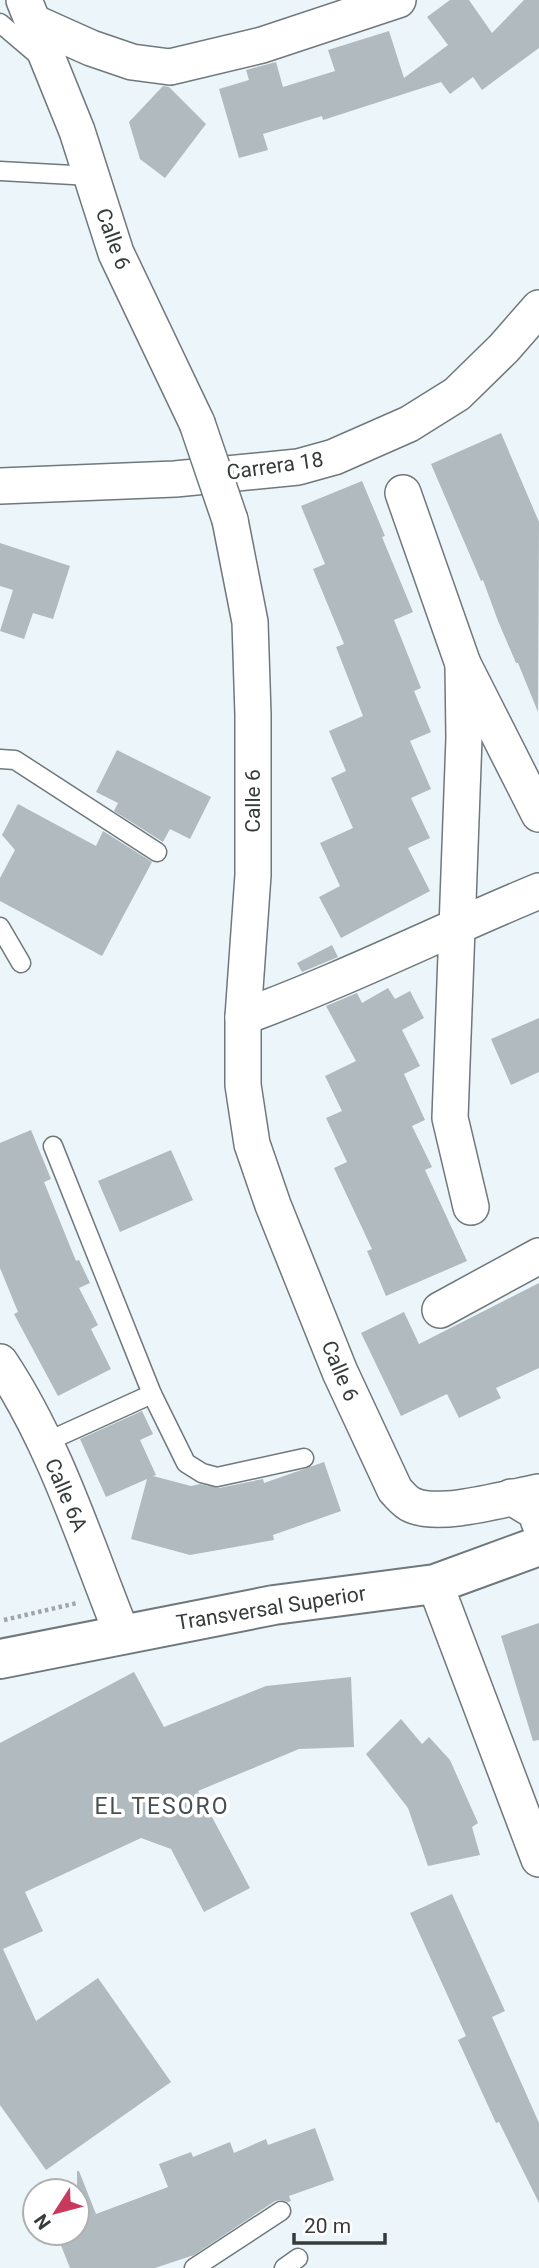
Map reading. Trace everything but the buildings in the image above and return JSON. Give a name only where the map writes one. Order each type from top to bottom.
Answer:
[{"type":"main road","name":"Transversal Superior","points":[[0,1659],[274,1605],[435,1584],[538,1536]]},
{"type":"street","points":[[19,15],[91,48],[132,62],[170,67],[262,44],[398,0]]},
{"type":"street","name":"Calle 6","points":[[19,15],[51,66],[77,131],[116,253],[197,423],[230,520],[250,622],[253,875],[243,1017],[243,1085],[252,1144],[273,1205],[340,1372],[395,1490],[410,1504],[428,1509],[452,1509],[525,1495],[536,1512],[538,1536]]},
{"type":"street","name":"Carrera 18","points":[[0,486],[175,479],[298,467],[334,457],[409,424],[457,394],[504,348],[539,308]]},
{"type":"street","points":[[403,493],[463,664],[539,814]]},
{"type":"street","points":[[463,664],[464,738],[450,1118],[471,1206]]},
{"type":"street","points":[[243,1017],[307,994],[539,891]]},
{"type":"street","points":[[440,1310],[539,1256]]},
{"type":"street","name":"Calle 6A","points":[[0,1362],[20,1392],[44,1443],[122,1634]]},
{"type":"street","points":[[435,1584],[536,1840]]},
{"type":"lane","points":[[0,171],[91,176]]},
{"type":"lane","points":[[0,759],[15,760],[157,852]]},
{"type":"lane","points":[[0,927],[21,963]]},
{"type":"lane","points":[[53,1146],[152,1394],[186,1463],[202,1473],[218,1477],[304,1458]]},
{"type":"lane","points":[[44,1443],[152,1394]]},
{"type":"lane","points":[[194,2268],[281,2211]]},
{"type":"path","points":[[0,1621],[107,1596]]},
{"type":"district","name":"EL TESORO","points":[[162,1806]]}]
